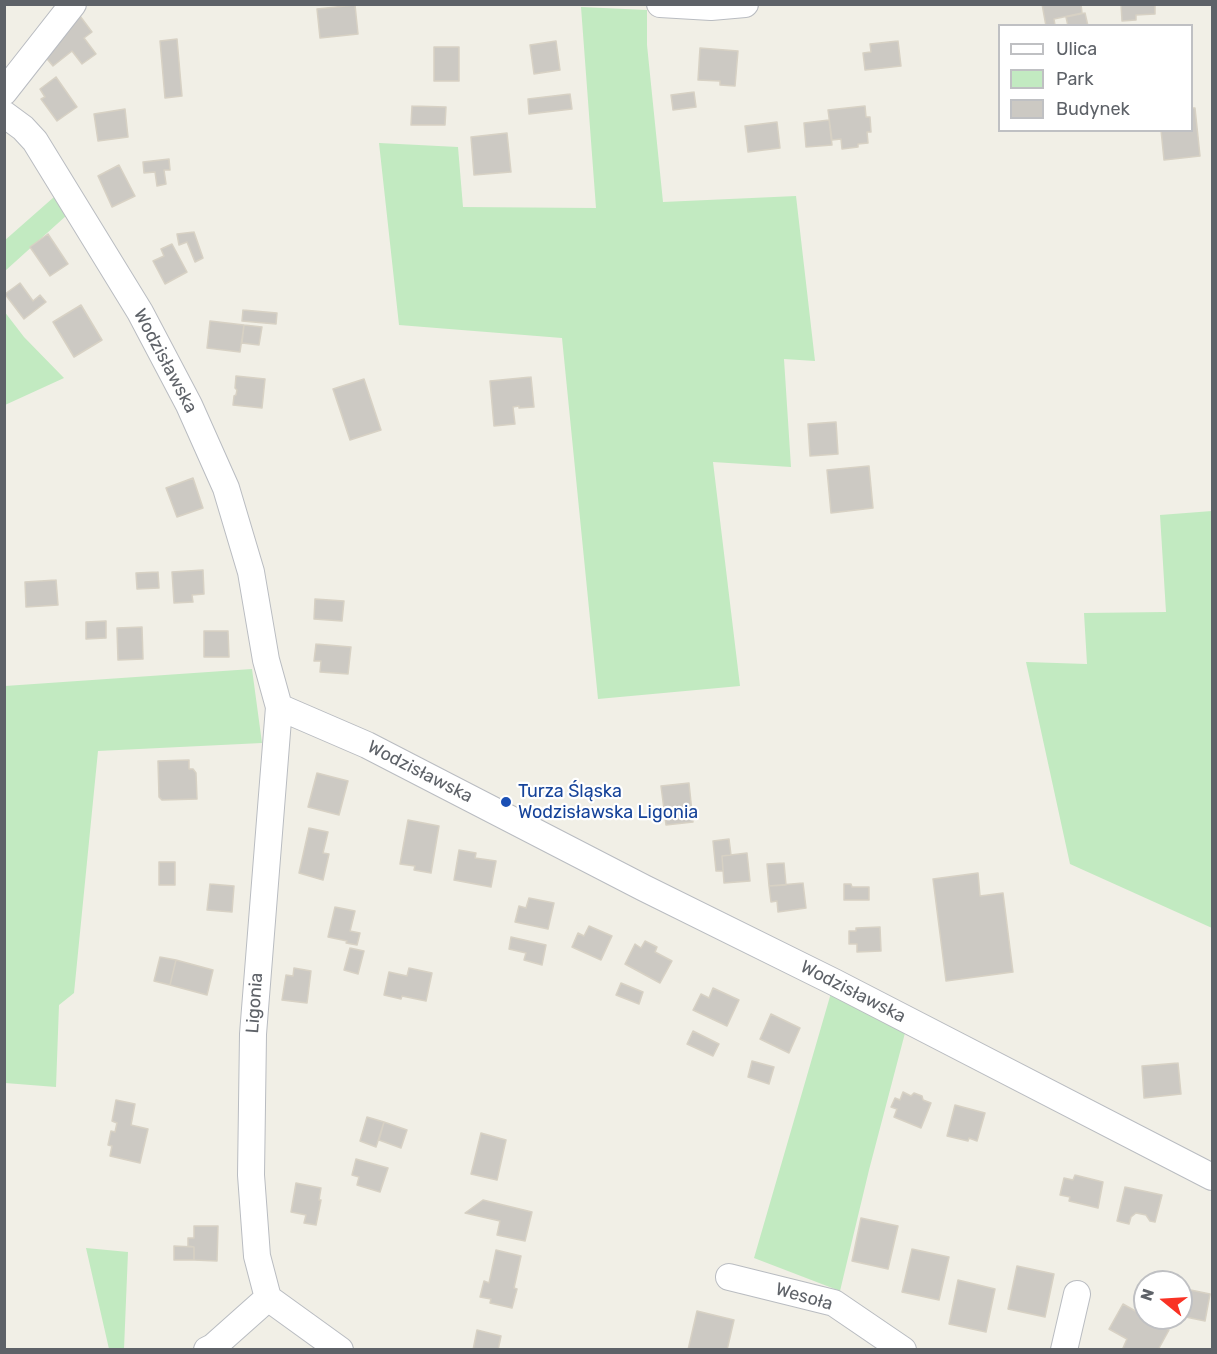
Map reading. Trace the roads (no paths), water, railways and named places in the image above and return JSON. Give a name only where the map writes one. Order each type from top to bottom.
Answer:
[{"type":"street","points":[[4,92],[73,4]]},
{"type":"street","points":[[660,4],[711,7],[745,4]]},
{"type":"street","name":"Wodzisławska","points":[[4,114],[23,128],[35,141],[140,312],[189,405],[226,489],[251,572],[266,660],[279,707],[367,745],[1212,1177]]},
{"type":"street","name":"Ligonia","points":[[267,1298],[257,1256],[251,1175],[253,1046],[279,707]]},
{"type":"street","name":"Wesoła","points":[[729,1276],[834,1303],[903,1350]]},
{"type":"street","points":[[1064,1350],[1077,1294]]},
{"type":"street","points":[[207,1350],[267,1298],[340,1350]]},
{"type":"place","name":"Turza Śląska Wodzisławska Ligonia","points":[[506,802]]}]
